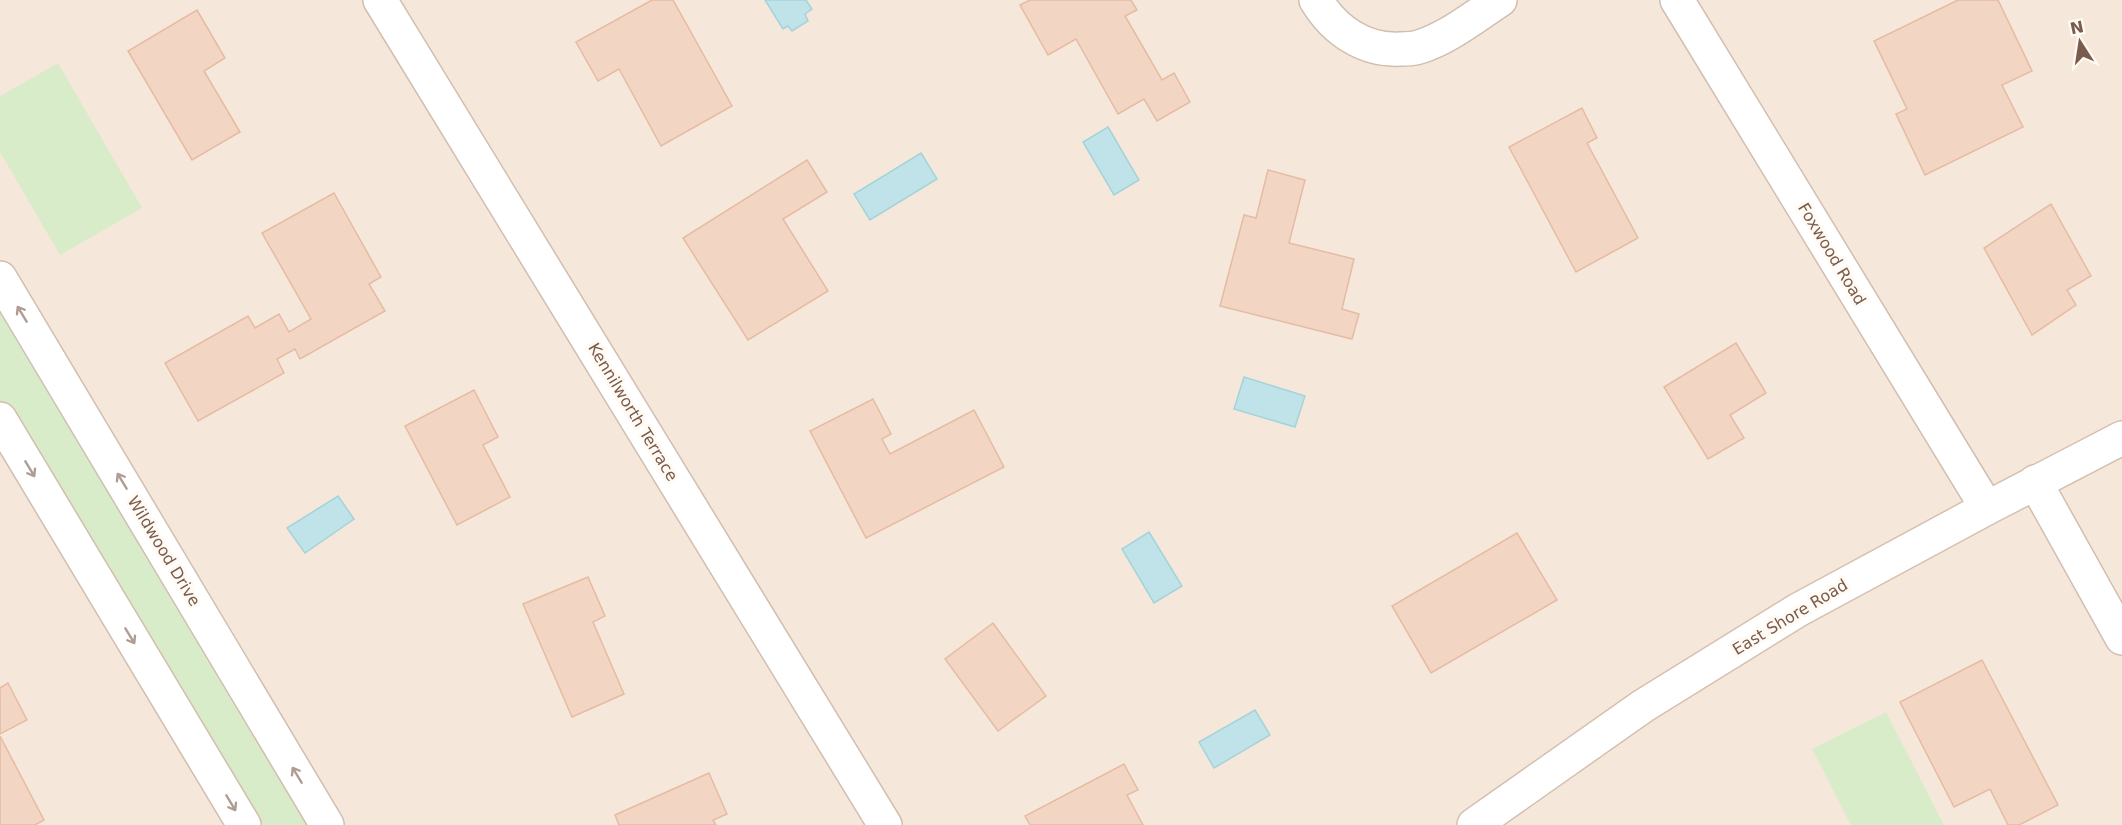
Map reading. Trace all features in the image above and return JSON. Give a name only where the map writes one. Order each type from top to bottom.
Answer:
[{"type":"street","name":"Kennilworth Terrace","points":[[380,0],[885,825]]},
{"type":"street","points":[[1316,0],[1336,26],[1358,42],[1386,50],[1418,48],[1452,31],[1500,0]]},
{"type":"street","name":"Foxwood Road","points":[[1677,0],[1986,508]]},
{"type":"street","name":"Wildwood Drive","points":[[0,278],[327,825]]},
{"type":"street","points":[[0,419],[244,825]]},
{"type":"street","name":"East Shore Road","points":[[1474,825],[1643,706],[1798,610],[1986,508],[2122,438]]},
{"type":"street","points":[[2035,482],[2122,638]]},
{"type":"shaded area","points":[[0,0],[2122,0],[2122,825],[0,825]]},
{"type":"green space","points":[[58,63],[142,208],[60,255],[0,152],[0,96]]},
{"type":"green space","points":[[0,278],[327,825],[244,825],[0,419]]},
{"type":"green space","points":[[1886,712],[1944,825],[1851,825],[1812,749]]},
{"type":"water","points":[[765,0],[806,0],[812,9],[805,14],[808,21],[792,31],[788,26],[783,29]]},
{"type":"water","points":[[1108,127],[1139,180],[1114,195],[1083,142]]},
{"type":"water","points":[[921,153],[937,179],[870,220],[854,194]]},
{"type":"water","points":[[1244,377],[1305,396],[1295,427],[1234,409]]},
{"type":"water","points":[[338,496],[354,519],[305,553],[287,528]]},
{"type":"water","points":[[1149,532],[1182,586],[1154,603],[1122,549]]},
{"type":"water","points":[[1255,710],[1270,735],[1214,768],[1199,742]]},
{"type":"building","points":[[652,0],[673,0],[732,106],[661,146],[619,69],[598,81],[576,42]]},
{"type":"building","points":[[1030,0],[1131,0],[1137,10],[1125,16],[1162,80],[1174,73],[1190,102],[1157,121],[1144,99],[1118,114],[1076,39],[1048,55],[1020,5]]},
{"type":"building","points":[[1958,0],[1998,0],[2032,71],[2002,85],[2023,127],[1925,175],[1896,114],[1907,109],[1874,41]]},
{"type":"building","points":[[197,10],[225,58],[204,71],[240,132],[192,160],[128,51]]},
{"type":"building","points":[[1582,108],[1597,138],[1587,143],[1638,238],[1576,272],[1509,147]]},
{"type":"building","points":[[807,160],[827,192],[783,219],[828,291],[748,340],[683,238]]},
{"type":"building","points":[[1268,170],[1305,180],[1289,243],[1354,259],[1342,309],[1359,314],[1352,339],[1220,306],[1244,215],[1256,218]]},
{"type":"building","points":[[334,193],[381,277],[369,284],[385,311],[300,359],[295,349],[277,359],[284,373],[198,421],[165,363],[248,316],[255,328],[279,314],[289,332],[311,319],[262,233]]},
{"type":"building","points":[[2051,204],[2091,276],[2067,290],[2076,305],[2032,335],[1984,248]]},
{"type":"building","points":[[1736,343],[1766,393],[1730,415],[1744,438],[1708,459],[1664,387]]},
{"type":"building","points":[[474,390],[498,437],[483,445],[510,497],[457,525],[405,426]]},
{"type":"building","points":[[873,399],[891,434],[882,439],[890,454],[974,410],[1004,467],[866,538],[810,431]]},
{"type":"building","points":[[1517,533],[1557,600],[1431,673],[1392,606]]},
{"type":"building","points":[[588,577],[605,616],[593,622],[624,694],[572,717],[523,604]]},
{"type":"building","points":[[993,623],[1046,696],[998,731],[945,659]]},
{"type":"building","points":[[1982,660],[2058,805],[2019,825],[2008,825],[1990,789],[1954,807],[1900,702]]},
{"type":"building","points":[[8,683],[27,720],[0,734],[0,688]]},
{"type":"building","points":[[0,736],[44,820],[35,825],[0,825]]},
{"type":"building","points":[[1124,764],[1138,790],[1127,795],[1143,825],[1030,825],[1025,816]]},
{"type":"building","points":[[709,773],[727,814],[713,820],[716,825],[619,825],[615,815]]}]
